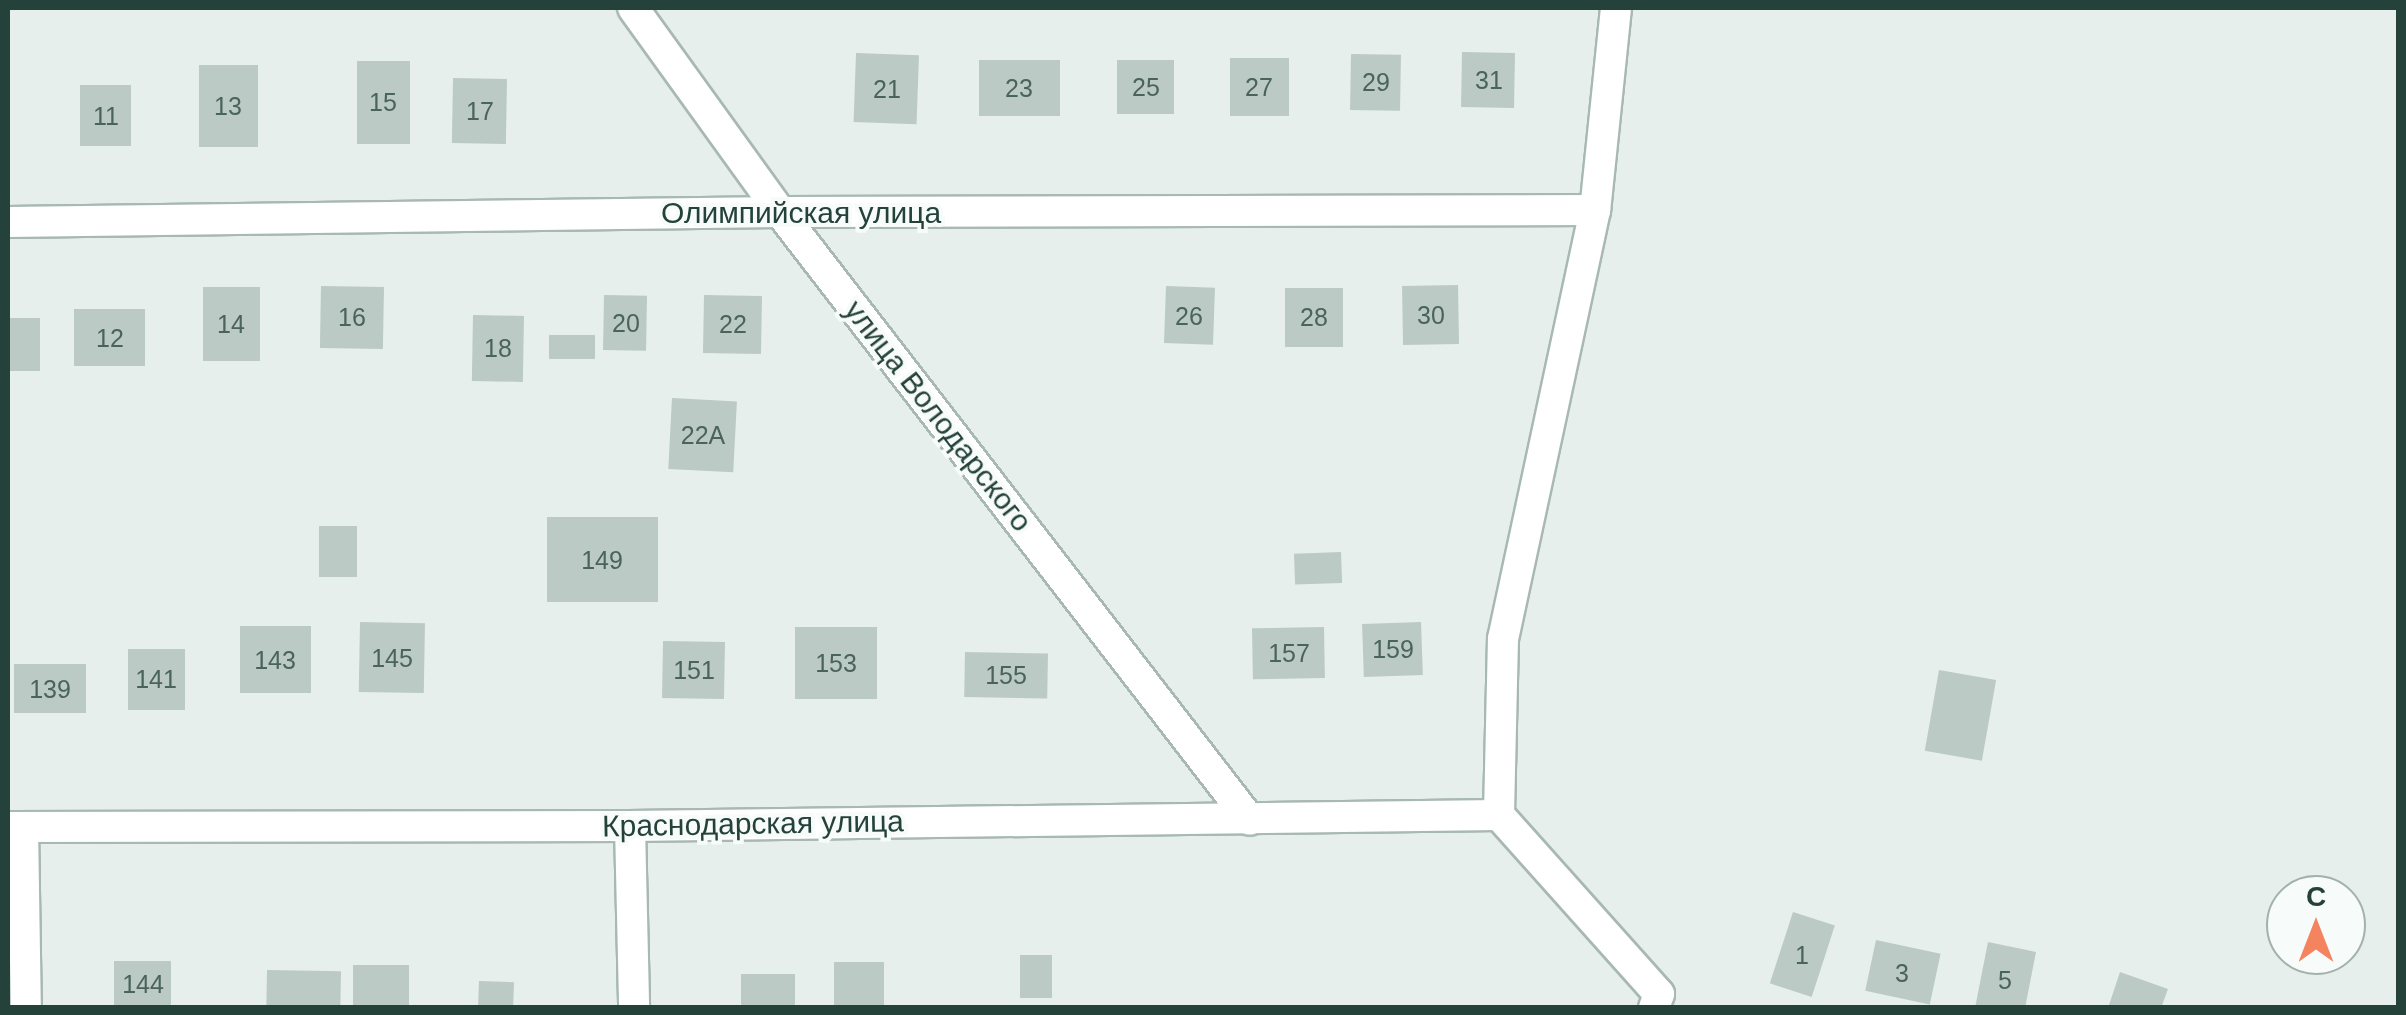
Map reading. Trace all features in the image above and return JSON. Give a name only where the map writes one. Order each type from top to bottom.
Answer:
[{"type":"street","name":"улица Володарского","points":[[633,8],[780,212],[1250,820]]},
{"type":"street","points":[[1616,8],[1595,210],[1503,638],[1499,815],[1659,994],[1654,1008]]},
{"type":"street","name":"Олимпийская улица","points":[[8,222],[780,212],[1595,210]]},
{"type":"street","name":"Краснодарская улица","points":[[15,827],[630,826],[1499,815]]},
{"type":"street","points":[[630,826],[634,1008]]},
{"type":"street","points":[[15,827],[26,1008]]},
{"type":"building","points":[[1462,52],[1515,53],[1514,108],[1461,107]]},
{"type":"building","points":[[856,53],[919,55],[917,124],[854,122]]},
{"type":"building","points":[[1351,54],[1401,55],[1400,111],[1350,110]]},
{"type":"building","points":[[1230,58],[1289,58],[1289,116],[1230,116]]},
{"type":"building","points":[[979,60],[1060,60],[1060,116],[979,116]]},
{"type":"building","points":[[1117,60],[1174,60],[1174,114],[1117,114]]},
{"type":"building","points":[[357,61],[410,61],[410,144],[357,144]]},
{"type":"building","points":[[199,65],[258,65],[258,147],[199,147]]},
{"type":"building","points":[[453,78],[507,79],[506,144],[452,143]]},
{"type":"building","points":[[80,85],[131,85],[131,146],[80,146]]},
{"type":"building","points":[[1458,285],[1459,344],[1403,345],[1402,286]]},
{"type":"building","points":[[321,286],[384,287],[383,349],[320,348]]},
{"type":"building","points":[[1166,286],[1215,288],[1213,345],[1164,343]]},
{"type":"building","points":[[203,287],[260,287],[260,361],[203,361]]},
{"type":"building","points":[[1285,288],[1343,288],[1343,347],[1285,347]]},
{"type":"building","points":[[604,295],[647,296],[646,351],[603,350]]},
{"type":"building","points":[[704,295],[762,296],[761,354],[703,353]]},
{"type":"building","points":[[74,309],[145,309],[145,366],[74,366]]},
{"type":"building","points":[[473,315],[524,316],[523,382],[472,381]]},
{"type":"building","points":[[8,318],[40,318],[40,371],[8,371]]},
{"type":"building","points":[[549,335],[595,335],[595,359],[549,359]]},
{"type":"building","points":[[672,398],[737,401],[733,472],[668,469]]},
{"type":"building","points":[[547,517],[658,517],[658,602],[547,602]]},
{"type":"building","points":[[319,526],[357,526],[357,577],[319,577]]},
{"type":"building","points":[[1341,552],[1342,583],[1295,585],[1294,554]]},
{"type":"building","points":[[360,622],[425,623],[424,693],[359,692]]},
{"type":"building","points":[[1421,622],[1423,675],[1364,677],[1362,624]]},
{"type":"building","points":[[240,626],[311,626],[311,693],[240,693]]},
{"type":"building","points":[[795,627],[877,627],[877,699],[795,699]]},
{"type":"building","points":[[1324,627],[1325,678],[1253,679],[1252,628]]},
{"type":"building","points":[[663,641],[725,642],[724,699],[662,698]]},
{"type":"building","points":[[128,649],[185,649],[185,710],[128,710]]},
{"type":"building","points":[[965,652],[1048,653],[1047,698],[964,697]]},
{"type":"building","points":[[14,664],[86,664],[86,713],[14,713]]},
{"type":"building","points":[[1939,670],[1996,680],[1982,761],[1925,751]]},
{"type":"building","points":[[1793,912],[1835,926],[1812,997],[1770,983]]},
{"type":"building","points":[[1876,940],[1941,954],[1930,1005],[1865,991]]},
{"type":"building","points":[[1988,942],[2036,952],[2025,1008],[1975,1008]]},
{"type":"building","points":[[1020,955],[1052,955],[1052,998],[1020,998]]},
{"type":"building","points":[[114,961],[171,961],[171,1008],[114,1008]]},
{"type":"building","points":[[834,962],[884,962],[884,1008],[834,1008]]},
{"type":"building","points":[[353,965],[409,965],[409,1008],[353,1008]]},
{"type":"building","points":[[267,970],[341,971],[340,1008],[266,1008]]},
{"type":"building","points":[[2120,972],[2168,989],[2161,1008],[2108,1008]]},
{"type":"building","points":[[741,974],[795,974],[795,1008],[741,1008]]},
{"type":"building","points":[[479,981],[514,982],[513,1008],[478,1008]]}]
